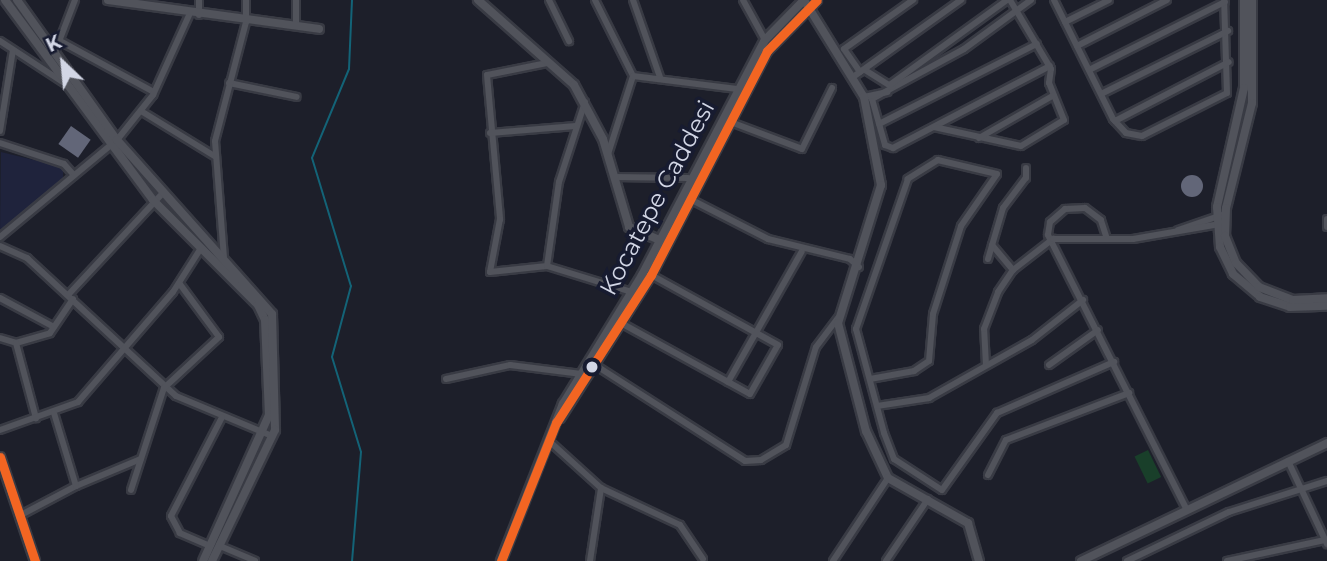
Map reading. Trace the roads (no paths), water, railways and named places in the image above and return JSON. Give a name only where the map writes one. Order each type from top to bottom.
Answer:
[{"type":"main road","points":[[5,0],[115,142],[224,258],[272,314],[268,434],[215,546],[203,561]]},
{"type":"main road","points":[[17,0],[55,52],[153,200],[201,248],[265,320],[268,434]]},
{"type":"main road","points":[[108,0],[139,2],[246,22],[319,29]]},
{"type":"main road","points":[[478,0],[548,63],[585,102],[608,156],[629,227],[662,242]]},
{"type":"main road","points":[[1244,0],[1241,118],[1220,220],[1225,261],[1252,293],[1283,306],[1327,306]]},
{"type":"main road","points":[[1252,0],[1252,103],[1220,220],[1236,263],[1259,287],[1293,300],[1327,298]]},
{"type":"main road","points":[[808,2],[859,73],[881,185],[859,267],[838,318],[866,431],[888,478],[968,523],[979,561]]},
{"type":"main road","name":"Kocatepe Caddesi","points":[[556,423],[651,275],[688,178],[765,40],[808,2]]},
{"type":"main road","name":"Kocatepe Caddesi","points":[[501,561],[548,440],[581,374],[688,198],[773,41],[808,2]]},
{"type":"main road","points":[[1081,561],[1099,557],[1187,510],[1327,443]]},
{"type":"main road","points":[[0,457],[35,561]]},
{"type":"main road","points":[[212,561],[215,546]]},
{"type":"street","points":[[55,52],[75,0]]},
{"type":"street","points":[[0,237],[115,142],[154,92],[195,14],[199,0]]},
{"type":"street","points":[[224,258],[216,157],[229,83],[246,22],[246,0]]},
{"type":"street","points":[[296,0],[296,26]]},
{"type":"street","points":[[549,0],[569,41]]},
{"type":"street","points":[[595,0],[633,76],[608,156]]},
{"type":"street","points":[[633,0],[660,77]]},
{"type":"street","points":[[743,0],[765,40]]},
{"type":"street","points":[[890,88],[859,73],[844,49],[913,0]]},
{"type":"street","points":[[859,73],[961,0]]},
{"type":"street","points":[[934,127],[1021,146],[1065,120],[1054,95],[1050,66],[1009,0],[872,100],[890,148],[1050,66]]},
{"type":"street","points":[[864,97],[890,88],[964,50],[1031,0]]},
{"type":"street","points":[[1054,0],[1065,22],[1077,46],[1089,70],[1101,94],[1115,121],[1126,133],[1148,135],[1227,93],[1229,62],[1225,1],[1089,70]]},
{"type":"street","points":[[1065,22],[1109,0]]},
{"type":"street","points":[[1077,46],[1167,0]]},
{"type":"street","points":[[1101,94],[1228,31]]},
{"type":"street","points":[[0,41],[71,88]]},
{"type":"street","points":[[60,41],[154,92]]},
{"type":"street","points":[[879,124],[1037,44]]},
{"type":"street","points":[[0,131],[13,50]]},
{"type":"street","points":[[1115,121],[1229,62]]},
{"type":"street","points":[[548,63],[487,75],[490,133],[500,219],[490,272],[547,267],[632,292]]},
{"type":"street","points":[[633,76],[660,77],[737,89]]},
{"type":"street","points":[[229,83],[297,97]]},
{"type":"street","points":[[0,86],[7,91]]},
{"type":"street","points":[[728,121],[802,149],[832,88]]},
{"type":"street","points":[[979,138],[1054,95]]},
{"type":"street","points":[[547,267],[559,181],[585,102]]},
{"type":"street","points":[[141,111],[216,157]]},
{"type":"street","points":[[490,133],[576,125]]},
{"type":"street","points":[[0,143],[64,164],[74,175]]},
{"type":"street","points":[[870,379],[914,371],[929,360],[933,314],[961,226],[994,171],[938,160],[908,179],[856,329],[877,406],[894,459],[942,490],[997,413],[1114,362]]},
{"type":"street","points":[[988,259],[1026,168]]},
{"type":"street","points":[[614,177],[688,178]]},
{"type":"street","points":[[0,338],[16,343],[54,327],[71,296],[153,200],[162,194]]},
{"type":"street","points":[[688,198],[802,251],[850,259],[859,267]]},
{"type":"street","points":[[1107,239],[1094,212],[1074,208],[1049,222],[1053,239],[1187,510]]},
{"type":"street","points":[[1327,219],[1327,227]]},
{"type":"street","points":[[985,365],[987,320],[1013,270],[1053,239],[1107,239],[1178,230],[1220,220]]},
{"type":"street","points":[[992,245],[1013,270]]},
{"type":"street","points":[[0,246],[27,258],[71,296],[164,388],[222,417],[268,434]]},
{"type":"street","points":[[0,430],[54,413],[78,402],[122,345],[179,283],[201,248]]},
{"type":"street","points":[[728,382],[802,251]]},
{"type":"street","points":[[621,323],[751,394],[778,345],[651,275]]},
{"type":"street","points":[[131,489],[164,388],[219,337],[179,283]]},
{"type":"street","points":[[0,298],[54,327]]},
{"type":"street","points":[[877,406],[929,398],[985,365],[1083,300]]},
{"type":"street","points":[[594,365],[746,461],[776,455],[791,435],[816,347],[838,318]]},
{"type":"street","points":[[1049,365],[1098,330]]},
{"type":"street","points":[[16,343],[36,418]]},
{"type":"street","points":[[446,379],[510,365],[581,374]]},
{"type":"street","points":[[988,475],[1006,440],[1129,393]]},
{"type":"street","points":[[54,413],[76,486]]},
{"type":"street","points":[[222,417],[171,516],[180,533],[254,561]]},
{"type":"street","points":[[548,440],[601,488],[680,524],[703,560]]},
{"type":"street","points":[[19,516],[76,486],[141,459]]},
{"type":"street","points":[[1227,561],[1325,538],[1288,461]]},
{"type":"street","points":[[833,561],[888,478]]},
{"type":"street","points":[[1127,561],[1229,512],[1303,492],[1327,481]]},
{"type":"street","points":[[590,561],[601,488]]},
{"type":"street","points":[[886,561],[928,499]]},
{"type":"waterway","points":[[352,0],[349,69],[312,158],[351,286],[332,357],[361,452],[352,561]]}]
